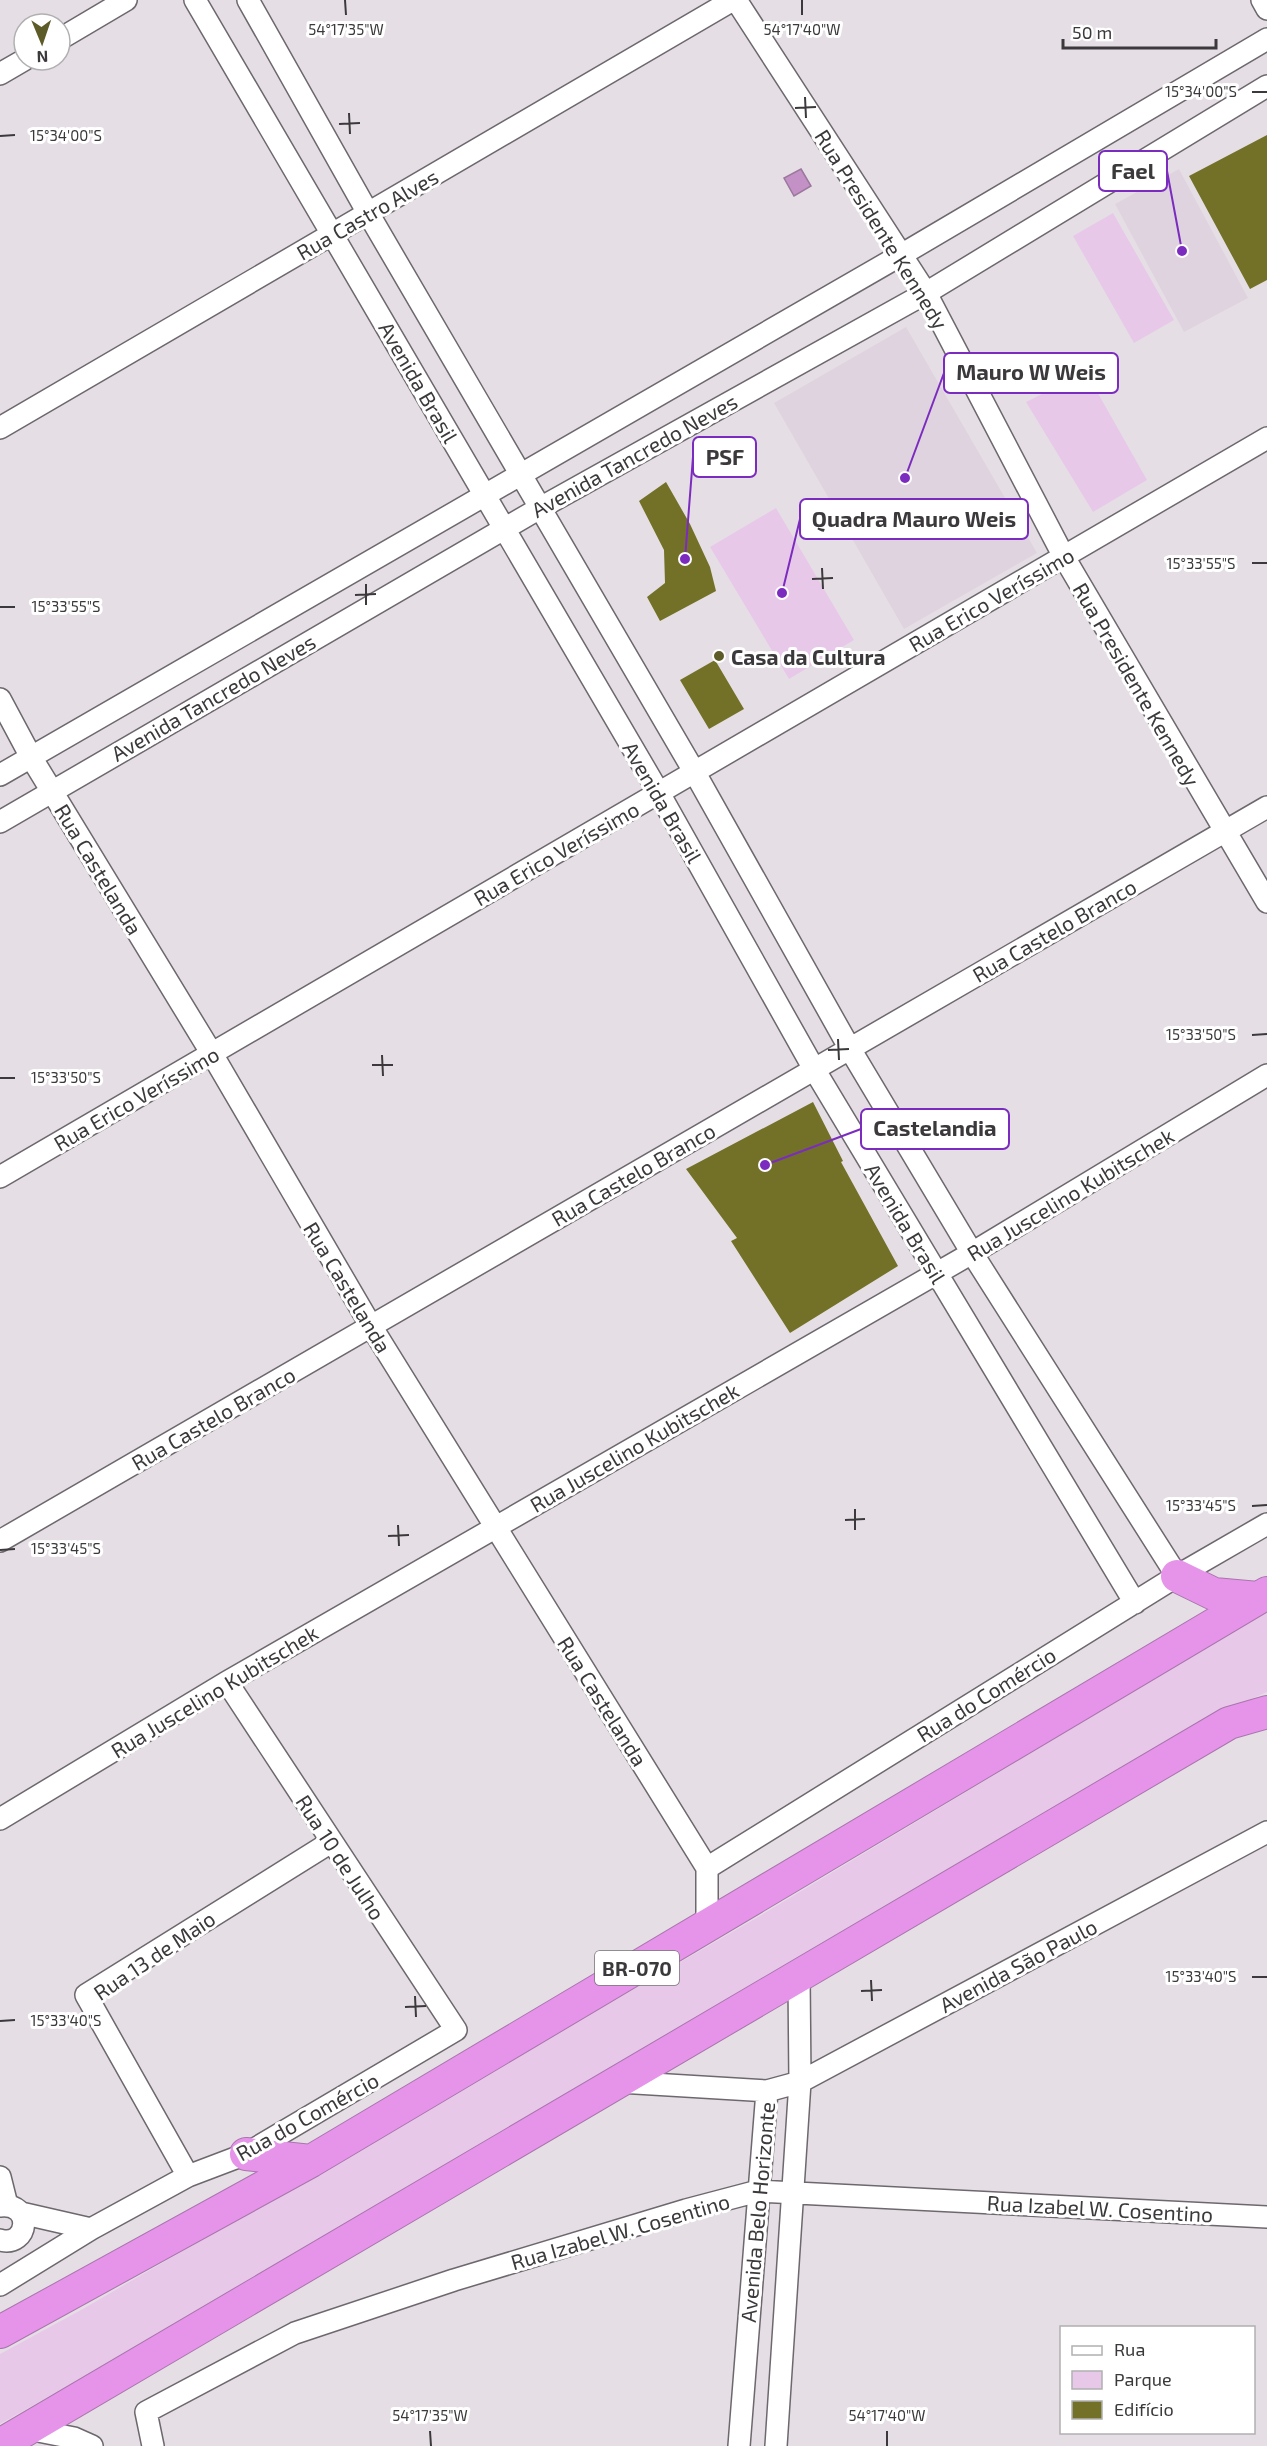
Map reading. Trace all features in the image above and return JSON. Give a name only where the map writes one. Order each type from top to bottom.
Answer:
[{"type":"highway","points":[[1177,1576],[1214,1594],[1262,1595]]},
{"type":"highway","name":"BR-070","points":[[0,2332],[311,2161],[1262,1595]]},
{"type":"highway","points":[[0,2445],[1229,1723],[1267,1712]]},
{"type":"highway","points":[[246,2154],[311,2161]]},
{"type":"street","points":[[72,32],[126,0]]},
{"type":"street","name":"Avenida Brasil","points":[[195,0],[659,793],[814,1069],[1135,1603]]},
{"type":"street","name":"Avenida Brasil","points":[[248,0],[368,213],[695,772],[850,1049],[972,1253],[1177,1576]]},
{"type":"street","name":"Rua Castro Alves","points":[[0,428],[735,0]]},
{"type":"street","name":"Rua Presidente Kennedy","points":[[735,0],[926,293],[1064,557],[1267,902]]},
{"type":"street","points":[[1262,0],[1267,9]]},
{"type":"street","name":"Avenida Tancredo Neves","points":[[0,775],[902,255],[1267,39]]},
{"type":"street","name":"Avenida Tancredo Neves","points":[[0,822],[504,528],[926,293],[1267,86]]},
{"type":"street","name":"Rua Erico Veríssimo","points":[[0,1178],[1267,438]]},
{"type":"street","name":"Rua Castelanda","points":[[0,699],[31,757],[212,1054],[370,1326],[706,1868]]},
{"type":"street","name":"Rua Castelo Branco","points":[[0,1541],[1267,807]]},
{"type":"street","name":"Rua Juscelino Kubitschek","points":[[0,1819],[227,1682],[972,1253],[1267,1075]]},
{"type":"street","name":"Rua do Comércio","points":[[706,1868],[1177,1576],[1267,1524]]},
{"type":"street","name":"Rua 10 de Julho","points":[[227,1682],[456,2030]]},
{"type":"street","name":"Avenida São Paulo","points":[[767,2091],[801,2082],[1267,1832]]},
{"type":"street","name":"Rua 13 de Maio","points":[[188,2176],[86,1995],[331,1842]]},
{"type":"street","points":[[706,1868],[707,1927]]},
{"type":"street","name":"Avenida Belo Horizonte","points":[[776,2446],[801,2082],[800,1977]]},
{"type":"street","name":"Rua do Comércio","points":[[0,2285],[91,2229],[188,2176],[246,2154],[456,2030]]},
{"type":"street","name":"Avenida Belo Horizonte","points":[[619,2082],[767,2091],[739,2446]]},
{"type":"street","points":[[0,2177],[10,2208],[24,2229],[20,2236],[12,2241],[0,2240]]},
{"type":"street","name":"Rua Izabel W. Cosentino","points":[[153,2446],[146,2412],[295,2333],[465,2277],[686,2210],[758,2191],[1267,2217]]},
{"type":"street","points":[[10,2208],[91,2229]]},
{"type":"street","points":[[28,2430],[74,2438],[92,2446]]},
{"type":"shaded area","points":[[801,169],[811,186],[794,196],[784,178]]},
{"type":"shaded area","points":[[1179,169],[1248,298],[1184,332],[1115,204]]},
{"type":"shaded area","points":[[906,327],[1037,553],[904,629],[774,403]]},
{"type":"green space","points":[[1113,213],[1174,320],[1134,343],[1073,236]]},
{"type":"green space","points":[[1086,372],[1147,480],[1093,512],[1026,402]]},
{"type":"green space","points":[[776,508],[854,640],[789,679],[710,547]]},
{"type":"green space","points":[[1267,1606],[1267,1692],[1225,1711],[112,2361],[0,2424],[0,2354],[81,2310],[758,1917],[1189,1658]]},
{"type":"building","points":[[1267,135],[1267,280],[1250,289],[1189,176]]},
{"type":"building","points":[[666,482],[690,524],[710,567],[716,591],[660,621],[647,597],[665,583],[664,550],[639,501]]},
{"type":"building","points":[[715,660],[744,709],[709,729],[680,680]]},
{"type":"building","points":[[813,1102],[843,1161],[841,1162],[898,1266],[790,1333],[731,1241],[737,1238],[686,1169]]},
{"type":"place","name":"Fael","points":[[1182,251]]},
{"type":"place","name":"Mauro W Weis","points":[[905,478]]},
{"type":"place","name":"PSF","points":[[685,559]]},
{"type":"place","name":"Quadra Mauro Weis","points":[[782,593]]},
{"type":"place","name":"Casa da Cultura","points":[[719,656]]},
{"type":"place","name":"Castelandia","points":[[765,1165]]}]
